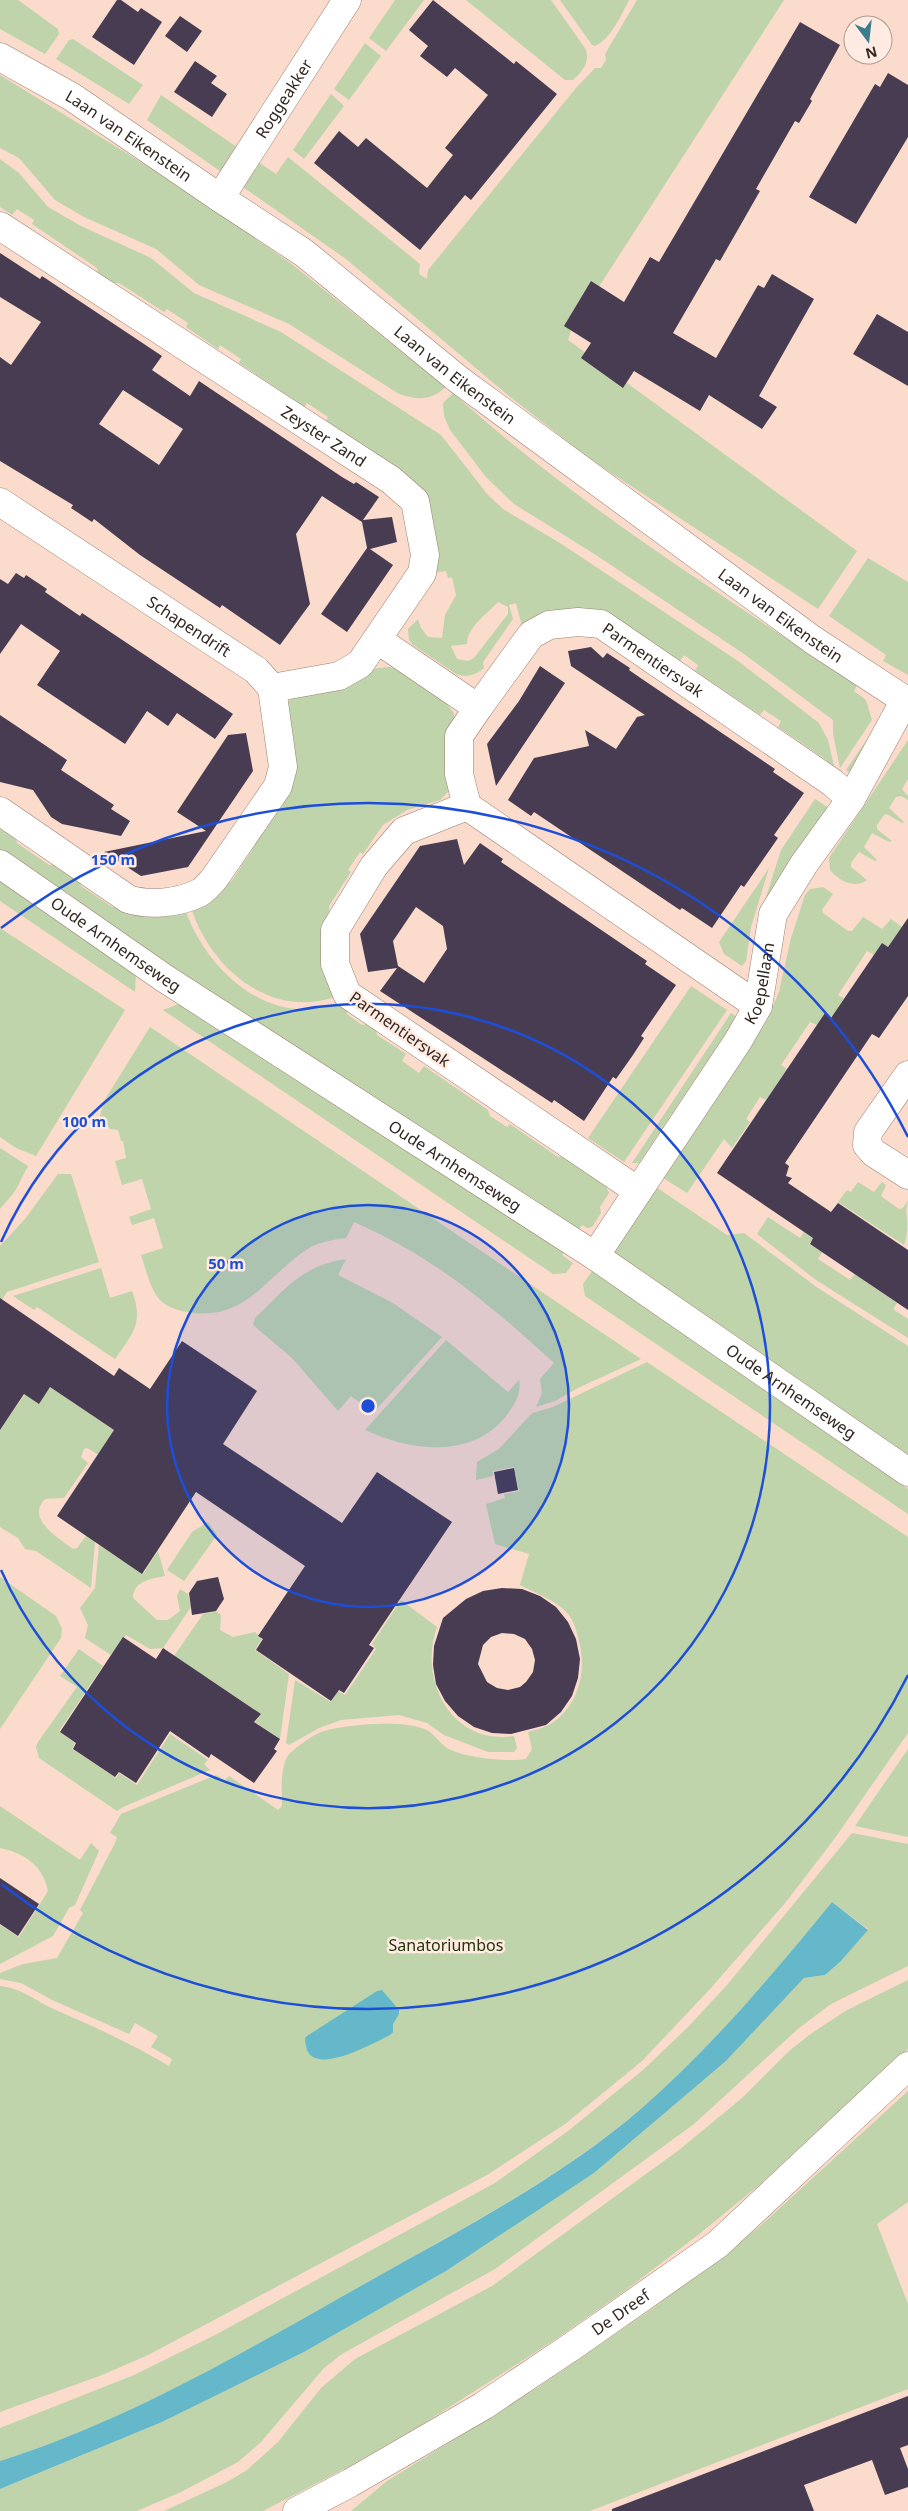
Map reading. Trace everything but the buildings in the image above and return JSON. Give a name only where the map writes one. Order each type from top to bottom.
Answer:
[{"type":"street","name":"Roggeakker","points":[[220,198],[348,0]]},
{"type":"street","name":"Laan van Eikenstein","points":[[0,57],[72,96],[220,198],[304,253],[458,380],[813,640],[907,700]]},
{"type":"street","name":"Zeyster Zand","points":[[0,226],[391,480],[415,501],[425,555],[422,573],[378,640]]},
{"type":"street","name":"Schapendrift","points":[[0,502],[256,670],[272,688]]},
{"type":"street","name":"Parmentiersvak","points":[[638,1191],[347,994],[335,964],[335,930],[374,866],[404,831],[467,806],[459,774],[459,736],[531,636],[549,625],[578,622],[601,624],[833,783],[851,799]]},
{"type":"street","points":[[0,811],[128,899],[144,904],[187,898],[201,892],[214,879],[278,786],[283,767],[272,688],[339,676],[360,664],[378,640],[478,708]]},
{"type":"street","name":"Koepellaan","points":[[595,1256],[758,1006],[773,914],[804,864],[851,799],[907,700]]},
{"type":"street","points":[[467,806],[758,1006]]},
{"type":"street","name":"Oude Arnhemseweg","points":[[0,864],[164,978],[595,1256],[908,1472]]},
{"type":"street","points":[[908,1074],[868,1132],[867,1145],[874,1153],[908,1175]]},
{"type":"street","name":"De Dreef","points":[[297,2511],[350,2483],[483,2406],[718,2244],[908,2066]]},
{"type":"green space","points":[[0,0],[18,0],[58,29],[59,34],[45,54],[0,29]]},
{"type":"green space","points":[[395,0],[424,0],[386,51],[369,38]]},
{"type":"green space","points":[[466,0],[551,0],[585,48],[587,57],[585,65],[573,80],[565,80]]},
{"type":"green space","points":[[560,0],[629,0],[611,32],[601,43],[595,46],[592,45]]},
{"type":"green space","points":[[637,0],[784,0],[571,330],[568,340],[857,551],[818,609],[590,459],[509,396],[346,259],[147,120],[161,95],[276,174],[288,157],[420,264],[419,274],[427,279],[428,270],[576,88],[595,68],[601,68],[606,60],[605,54]]},
{"type":"green space","points":[[73,39],[143,85],[129,104],[56,59],[69,40]]},
{"type":"green space","points":[[365,43],[381,56],[349,100],[334,89]]},
{"type":"green space","points":[[0,75],[183,188],[289,262],[446,387],[435,395],[424,398],[399,394],[289,324],[199,285],[156,249],[84,217],[55,200],[19,158],[0,148]]},
{"type":"green space","points":[[331,94],[344,106],[304,159],[293,150]]},
{"type":"green space","points":[[0,159],[19,173],[48,207],[81,226],[151,258],[194,293],[281,332],[441,435],[488,495],[503,509],[560,543],[738,661],[819,723],[828,740],[835,770],[827,765],[826,760],[778,727],[781,721],[764,710],[760,715],[695,671],[698,665],[684,655],[680,661],[635,631],[522,626],[516,603],[509,605],[513,619],[483,662],[484,668],[471,675],[463,676],[456,674],[413,645],[409,640],[408,629],[418,619],[421,628],[428,637],[442,638],[445,615],[456,595],[452,577],[448,578],[446,571],[434,573],[438,552],[431,515],[374,454],[326,421],[328,417],[307,403],[304,407],[239,363],[241,359],[220,345],[218,349],[186,327],[188,323],[167,309],[164,312],[119,283],[114,283],[98,273],[97,268],[32,224],[34,220],[17,209],[12,215],[0,207]],"holes":[[[498,602],[508,607],[508,614],[474,658],[468,661],[457,659],[451,646],[467,644],[470,632],[474,626]]]},
{"type":"green space","points":[[453,393],[500,434],[599,510],[701,582],[857,685],[854,691],[866,700],[872,720],[840,768],[833,734],[833,720],[744,654],[596,555],[514,504],[486,477],[450,430],[444,416],[443,403]]},
{"type":"green space","points":[[868,558],[908,582],[908,675],[883,661],[886,655],[829,616]]},
{"type":"green space","points":[[389,667],[397,669],[444,701],[454,713],[453,779],[449,791],[440,800],[407,810],[383,825],[363,854],[360,852],[348,870],[351,872],[329,906],[329,913],[321,936],[323,959],[335,997],[311,1002],[287,1001],[266,994],[246,983],[228,968],[200,930],[191,908],[226,883],[231,882],[252,850],[251,845],[257,836],[262,835],[284,803],[286,705],[294,696],[378,668]]},
{"type":"green space","points":[[879,722],[852,774],[846,770]]},
{"type":"green space","points":[[908,740],[908,779],[902,789],[908,796],[908,800],[901,796],[896,797],[889,808],[904,822],[902,823],[887,814],[884,815],[877,825],[877,829],[892,841],[889,842],[872,833],[864,847],[877,860],[875,861],[859,852],[851,863],[851,867],[867,880],[862,883],[852,884],[842,880],[830,870],[829,858]]},
{"type":"green space","points":[[815,799],[829,808],[752,961],[759,919],[781,850]]},
{"type":"green space","points":[[0,828],[16,838],[17,843],[49,865],[54,864],[80,881],[81,886],[112,907],[185,909],[208,953],[244,989],[265,1001],[289,1008],[313,1009],[338,1002],[347,1009],[347,1014],[362,1025],[367,1024],[376,1029],[377,1035],[406,1054],[402,1061],[419,1073],[424,1066],[488,1110],[490,1116],[507,1127],[510,1124],[558,1157],[564,1156],[605,1184],[609,1193],[600,1207],[601,1213],[592,1227],[587,1228],[582,1225],[577,1232],[0,856]]},
{"type":"green space","points":[[769,868],[751,927],[746,961],[742,966],[724,954],[719,942]]},
{"type":"green space","points":[[0,881],[136,974],[135,992],[0,901]]},
{"type":"green space","points":[[823,887],[833,894],[822,910],[823,913],[848,931],[852,931],[863,917],[882,929],[891,919],[902,927],[888,947],[882,944],[874,955],[867,951],[838,995],[844,998],[832,1018],[825,1013],[817,1025],[810,1022],[781,1065],[787,1069],[766,1100],[760,1097],[746,1119],[750,1122],[732,1148],[724,1139],[687,1193],[663,1178],[766,1022],[779,992],[791,938],[805,895],[810,889]]},
{"type":"green space","points":[[0,928],[125,1010],[36,1156],[16,1148],[0,1137]]},
{"type":"green space","points":[[691,986],[727,1010],[624,1162],[588,1138]]},
{"type":"green space","points":[[180,1001],[567,1248],[562,1255],[573,1263],[566,1273],[553,1274],[163,1010],[179,1004]]},
{"type":"green space","points":[[731,1013],[737,1017],[639,1163],[632,1163]]},
{"type":"green space","points":[[150,1027],[641,1359],[578,1388],[555,1401],[536,1407],[542,1393],[540,1379],[554,1363],[484,1302],[436,1267],[411,1251],[354,1222],[346,1238],[310,1247],[292,1260],[256,1293],[229,1309],[212,1313],[194,1313],[180,1311],[162,1302],[152,1287],[141,1255],[163,1248],[154,1218],[132,1225],[129,1217],[151,1209],[142,1179],[122,1185],[115,1161],[126,1158],[123,1141],[121,1141],[118,1130],[110,1129],[100,1116],[104,1101]]},
{"type":"green space","points":[[0,1148],[28,1166],[15,1191],[0,1209]]},
{"type":"green space","points":[[58,1174],[71,1174],[99,1262],[7,1292],[0,1303],[0,1246],[25,1219]]},
{"type":"green space","points":[[858,1182],[874,1192],[882,1182],[886,1185],[881,1196],[899,1209],[903,1208],[908,1200],[906,1211],[907,1233],[904,1245],[838,1202],[847,1190],[851,1192]]},
{"type":"green space","points":[[656,1187],[727,1235],[744,1233],[818,1288],[908,1346],[908,1466],[616,1255],[614,1249]]},
{"type":"green space","points":[[768,1217],[800,1238],[804,1232],[813,1238],[809,1244],[822,1252],[818,1259],[850,1280],[855,1274],[897,1303],[893,1309],[908,1319],[908,1338],[816,1280],[757,1234]]},
{"type":"green space","points":[[346,1259],[338,1275],[393,1303],[442,1337],[373,1413],[351,1396],[338,1411],[292,1358],[253,1325],[255,1318],[295,1280],[318,1267]]},
{"type":"green space","points":[[595,1267],[737,1365],[908,1489],[908,1514],[585,1296],[583,1284]]},
{"type":"green space","points":[[101,1268],[110,1298],[132,1291],[137,1311],[135,1327],[115,1359],[37,1307],[34,1310],[13,1296]]},
{"type":"green space","points":[[446,1340],[508,1392],[519,1380],[518,1395],[507,1415],[493,1429],[476,1439],[459,1445],[440,1447],[401,1443],[365,1430]]},
{"type":"green space","name":"Sanatoriumbos","points":[[647,1362],[908,1537],[908,1733],[835,1838],[786,1902],[710,1989],[642,2061],[565,2124],[487,2175],[148,2355],[102,2375],[0,2412],[0,1986],[22,1992],[49,2007],[127,2043],[169,2066],[172,2059],[151,2047],[158,2036],[135,2023],[129,2034],[52,2000],[21,1983],[0,1979],[0,1973],[23,1964],[57,1958],[83,1913],[80,1910],[115,1843],[117,1837],[110,1833],[121,1814],[216,1775],[225,1780],[229,1776],[278,1810],[282,1806],[282,1774],[287,1757],[303,1743],[321,1732],[359,1725],[404,1725],[427,1730],[447,1748],[464,1754],[497,1759],[526,1759],[532,1749],[528,1732],[549,1725],[566,1711],[572,1702],[581,1673],[581,1651],[575,1628],[569,1615],[553,1601],[520,1585],[529,1554],[495,1544],[486,1504],[505,1498],[504,1494],[519,1491],[514,1467],[493,1471],[493,1476],[476,1480],[477,1462],[499,1449],[532,1413],[553,1407]]},
{"type":"green space","points":[[50,1387],[118,1433],[99,1455],[87,1448],[84,1449],[81,1457],[88,1463],[64,1498],[45,1499],[40,1506],[39,1514],[47,1528],[73,1549],[77,1548],[86,1536],[95,1542],[91,1588],[36,1551],[25,1549],[18,1538],[0,1527],[0,1430],[25,1394],[39,1403]]},
{"type":"green space","points":[[208,1522],[217,1535],[184,1581],[167,1570],[192,1532]]},
{"type":"green space","points":[[99,1545],[143,1574],[158,1551],[165,1576],[139,1584],[133,1598],[157,1620],[168,1620],[180,1611],[177,1596],[180,1589],[188,1594],[191,1607],[163,1648],[150,1649],[126,1635],[111,1655],[85,1638],[88,1625],[80,1608],[95,1588]]},
{"type":"green space","points":[[0,1577],[56,1616],[62,1629],[61,1638],[0,1729]]},
{"type":"green space","points":[[401,1600],[437,1627],[432,1647],[432,1667],[436,1687],[445,1705],[457,1720],[473,1730],[492,1736],[514,1736],[517,1748],[514,1752],[488,1752],[444,1735],[427,1723],[399,1715],[341,1720],[319,1728],[289,1745],[286,1743],[295,1680],[331,1702],[338,1691],[345,1695],[376,1649],[372,1644]]},
{"type":"green space","points":[[216,1611],[221,1615],[220,1630],[233,1637],[255,1632],[262,1639],[255,1650],[289,1674],[280,1739],[255,1722],[261,1714],[208,1678],[167,1666],[203,1614]]},
{"type":"green space","points":[[79,1649],[103,1666],[59,1731],[75,1743],[72,1749],[116,1778],[119,1773],[137,1785],[170,1734],[208,1760],[204,1764],[210,1770],[117,1811],[39,1758],[36,1747],[38,1742],[77,1687],[60,1676]]},
{"type":"green space","points":[[908,1749],[908,1837],[855,1826]]},
{"type":"green space","points":[[0,1806],[80,1860],[91,1843],[99,1851],[75,1905],[69,1908],[53,1936],[0,1964],[0,1925],[19,1937],[48,1891],[42,1874],[37,1867],[17,1853],[0,1848]]},
{"type":"green space","points":[[852,1833],[908,1844],[908,1966],[831,2004],[799,2028],[694,2124],[495,2269],[342,2354],[324,2368],[261,2442],[238,2462],[181,2492],[137,2511],[0,2511],[0,2489],[162,2422],[304,2352],[446,2271],[594,2173],[726,2061],[804,1978],[825,1975],[840,1962],[868,1929],[832,1902],[741,2010],[668,2085],[611,2133],[513,2199],[284,2330],[192,2380],[98,2424],[0,2461],[0,2428],[134,2375],[215,2335],[495,2183],[568,2131],[643,2070],[688,2027],[727,1985]]},
{"type":"green space","points":[[908,1980],[908,2049],[862,2094],[775,2172],[698,2235],[626,2290],[556,2339],[423,2424],[350,2466],[263,2511],[164,2511],[227,2482],[247,2470],[278,2442],[321,2388],[355,2359],[492,2286],[679,2150],[742,2098],[789,2051],[812,2033],[847,2010]]},
{"type":"green space","points":[[908,2091],[908,2202],[877,2224],[908,2304],[908,2389],[590,2511],[351,2511],[387,2481],[537,2388],[653,2308],[758,2228]]},
{"type":"water","points":[[832,1902],[868,1930],[840,1962],[825,1975],[804,1978],[726,2061],[594,2173],[446,2271],[304,2352],[162,2422],[0,2489],[0,2461],[98,2424],[145,2403],[238,2355],[479,2220],[579,2156],[642,2108],[693,2060],[764,1983]]},
{"type":"water","points":[[382,1990],[399,2010],[399,2014],[393,2024],[393,2032],[390,2035],[346,2055],[322,2059],[313,2057],[307,2050],[305,2038],[307,2036],[377,1991]]}]
